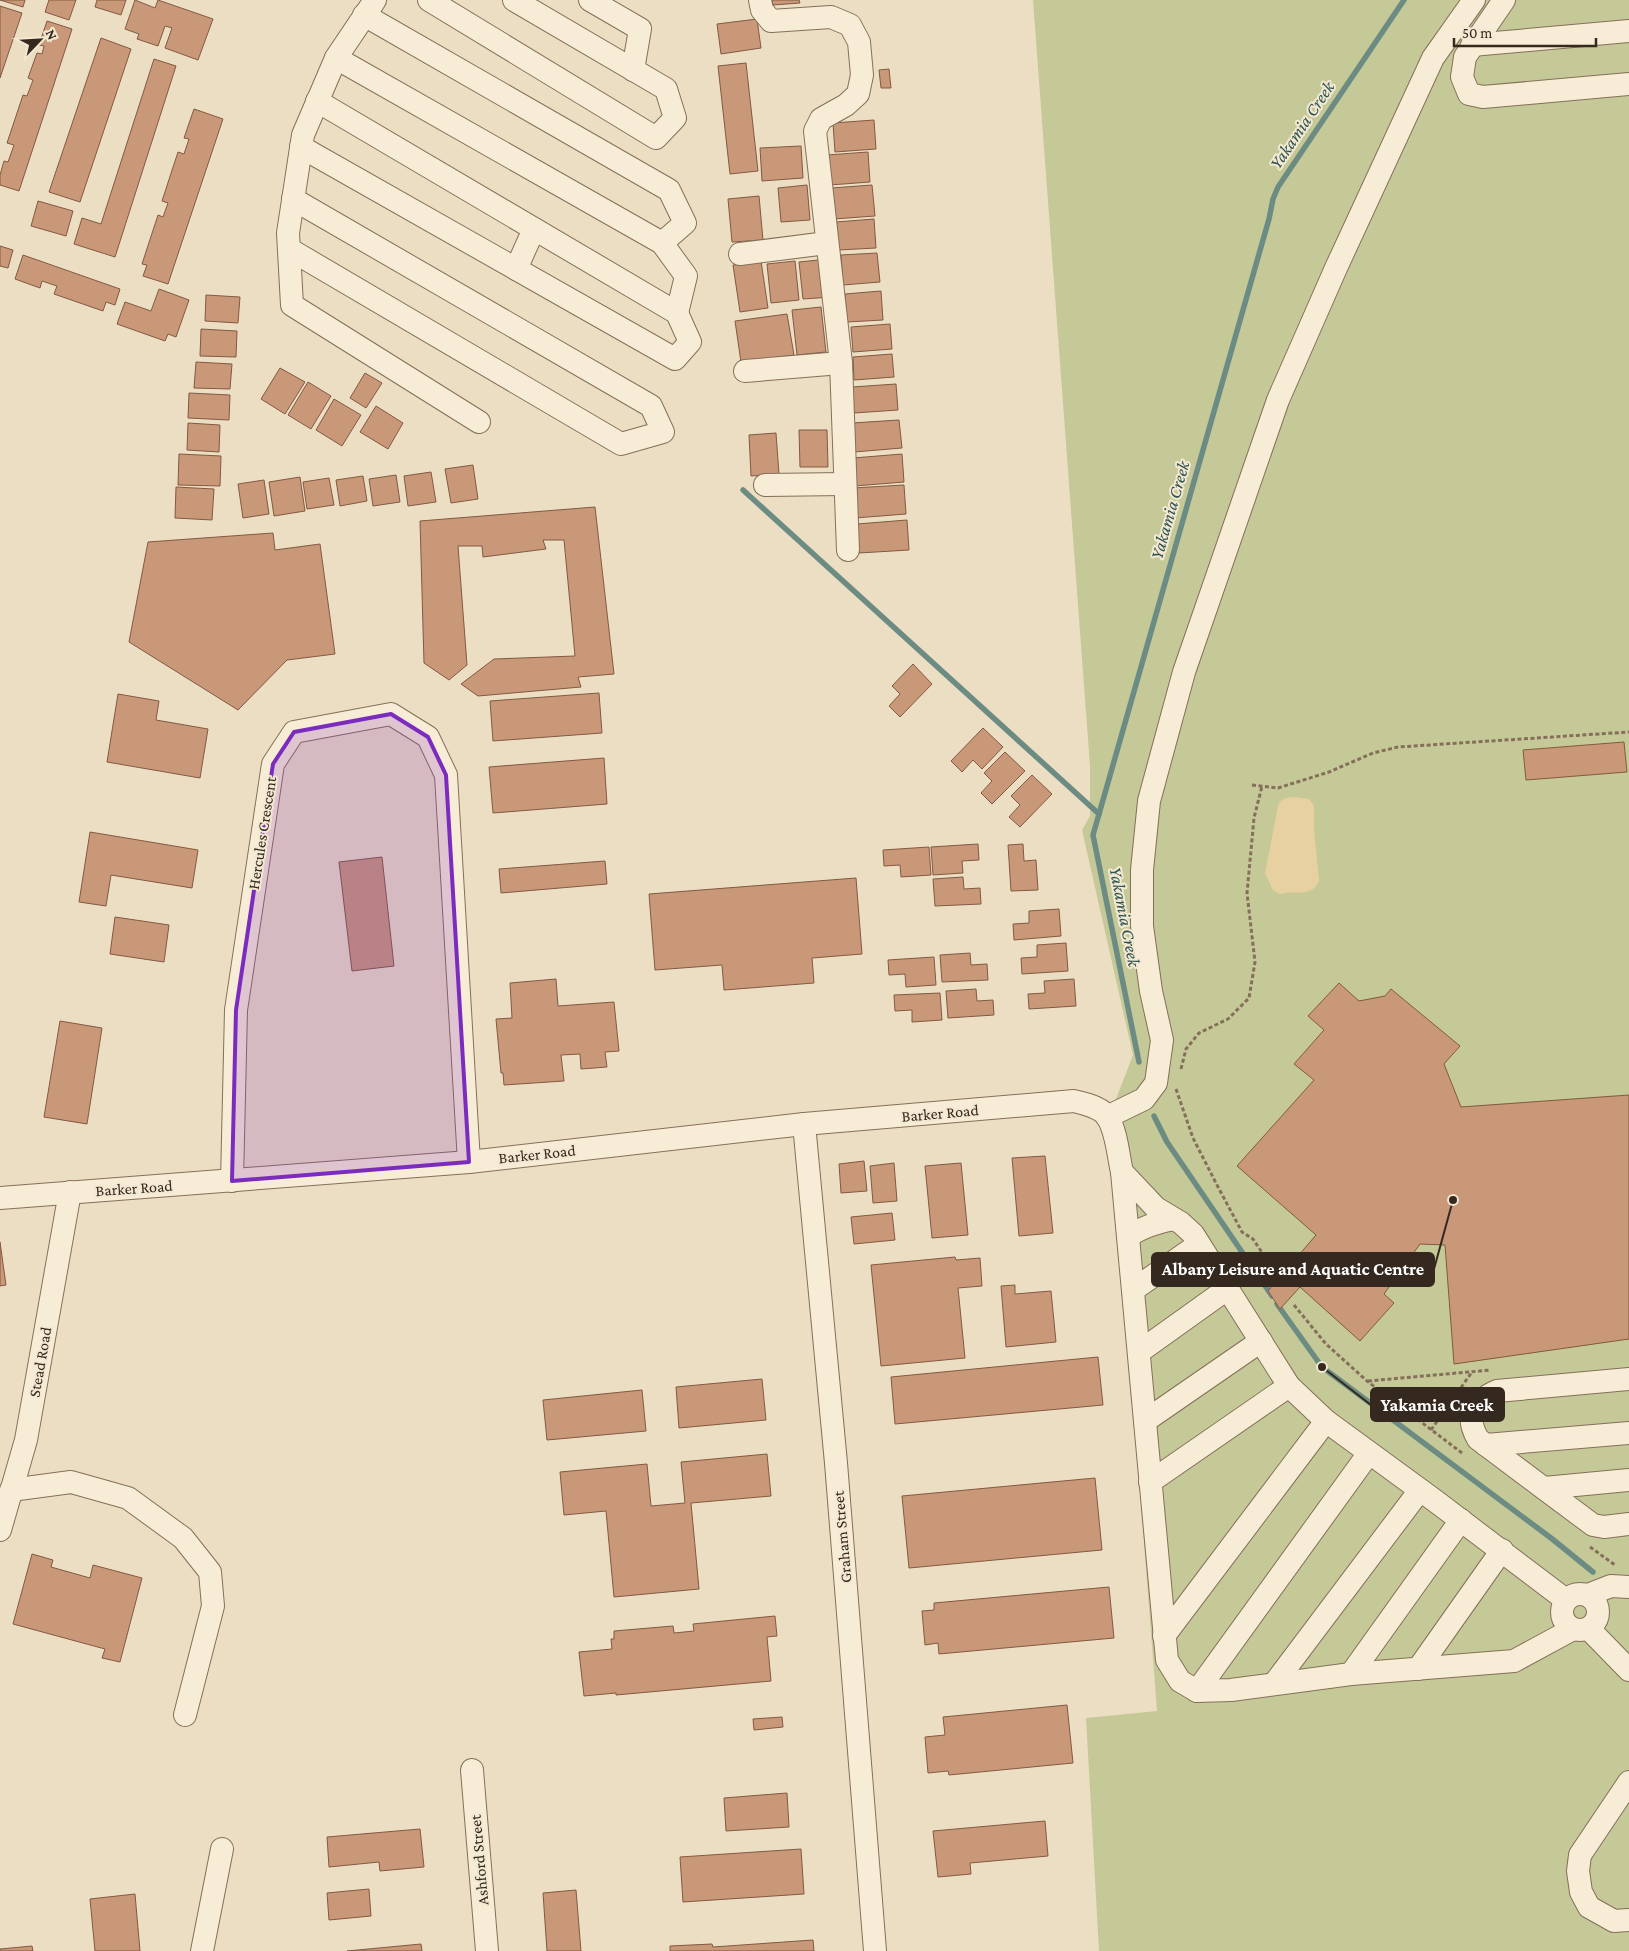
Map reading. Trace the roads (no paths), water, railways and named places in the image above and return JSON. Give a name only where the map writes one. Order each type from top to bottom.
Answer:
[{"type":"street","points":[[429,0],[656,138],[675,118],[666,88],[514,0]]},
{"type":"street","points":[[590,0],[640,29],[633,70]]},
{"type":"street","points":[[760,0],[762,10],[771,21],[831,17],[850,25],[859,42],[862,75],[858,94],[846,104],[821,119],[815,131],[841,363],[848,550]]},
{"type":"street","points":[[1474,0],[1433,58],[1336,268],[1278,400],[1184,672],[1148,801],[1142,870],[1142,926],[1162,1040],[1156,1083],[1144,1099],[1108,1117],[1116,1142],[1122,1172],[1167,1660],[1180,1681],[1196,1691],[1230,1690],[1351,1674],[1514,1661],[1587,1624],[1616,1594],[1628,1587]]},
{"type":"street","points":[[1504,0],[1465,57],[1462,78],[1469,94],[1483,97],[1629,84]]},
{"type":"street","points":[[479,422],[292,305],[288,233],[303,134],[336,58],[370,8],[669,190],[684,223],[662,244]]},
{"type":"street","points":[[1472,45],[1629,31]]},
{"type":"street","points":[[336,58],[662,244],[686,276],[677,313]]},
{"type":"street","points":[[301,147],[675,359],[690,342],[677,313],[317,101]]},
{"type":"street","points":[[289,250],[621,444],[663,432],[651,406],[293,199]]},
{"type":"street","points":[[516,269],[534,229]]},
{"type":"street","points":[[740,254],[827,243]]},
{"type":"street","points":[[745,372],[841,363]]},
{"type":"street","points":[[765,484],[845,484]]},
{"type":"street","name":"Hercules Crescent","points":[[232,1181],[236,1010],[273,764],[294,732],[391,714],[428,737],[446,775],[469,1162]]},
{"type":"street","name":"Barker Road","points":[[0,1198],[469,1162],[804,1124],[1074,1101],[1091,1105],[1108,1117]]},
{"type":"street","name":"Graham Street","points":[[804,1124],[836,1463],[875,1951]]},
{"type":"street","points":[[1122,1172],[1156,1208],[1193,1234],[1289,1386],[1326,1421],[1502,1550],[1577,1597],[1596,1603],[1587,1624]]},
{"type":"street","name":"Stead Road","points":[[0,1530],[26,1440],[70,1192]]},
{"type":"street","points":[[1128,1236],[1141,1228],[1159,1222],[1174,1220]]},
{"type":"street","points":[[1133,1290],[1199,1244]]},
{"type":"street","points":[[1139,1352],[1227,1289]]},
{"type":"street","points":[[1145,1421],[1260,1341]]},
{"type":"street","points":[[1629,1380],[1497,1391],[1484,1396],[1473,1409],[1472,1421],[1473,1430],[1478,1439],[1593,1526],[1604,1527],[1629,1524]]},
{"type":"street","points":[[1150,1482],[1289,1386]]},
{"type":"street","points":[[1164,1636],[1326,1421]]},
{"type":"street","points":[[1486,1445],[1629,1433]]},
{"type":"street","points":[[1196,1691],[1369,1453]]},
{"type":"street","points":[[1544,1488],[1629,1480]]},
{"type":"street","points":[[11,1490],[71,1482],[128,1498],[183,1538],[210,1572],[213,1606],[186,1715]]},
{"type":"street","points":[[1274,1684],[1420,1490]]},
{"type":"street","points":[[1351,1674],[1461,1520]]},
{"type":"street","points":[[1418,1669],[1502,1550]]},
{"type":"street","points":[[1628,1587],[1611,1586],[1577,1597],[1562,1610],[1562,1616],[1564,1621],[1587,1624],[1629,1670]]},
{"type":"street","name":"Ashford Street","points":[[472,1770],[487,1951]]},
{"type":"street","points":[[1629,1782],[1580,1855],[1578,1871],[1580,1892],[1589,1907],[1614,1921],[1629,1920]]},
{"type":"street","points":[[202,1951],[222,1849]]},
{"type":"waterway","name":"Yakamia Creek","points":[[1139,1062],[1093,835],[1269,219],[1273,199],[1278,187],[1404,0]]},
{"type":"waterway","points":[[743,490],[1099,814]]},
{"type":"waterway","name":"Yakamia Creek","points":[[1154,1116],[1167,1142],[1272,1296]]},
{"type":"waterway","name":"Yakamia Creek","points":[[1277,1304],[1322,1367],[1551,1538],[1593,1572]]},
{"type":"place","name":"Albany Leisure and Aquatic Centre","points":[[1453,1200]]},
{"type":"place","name":"Yakamia Creek","points":[[1322,1367]]}]
